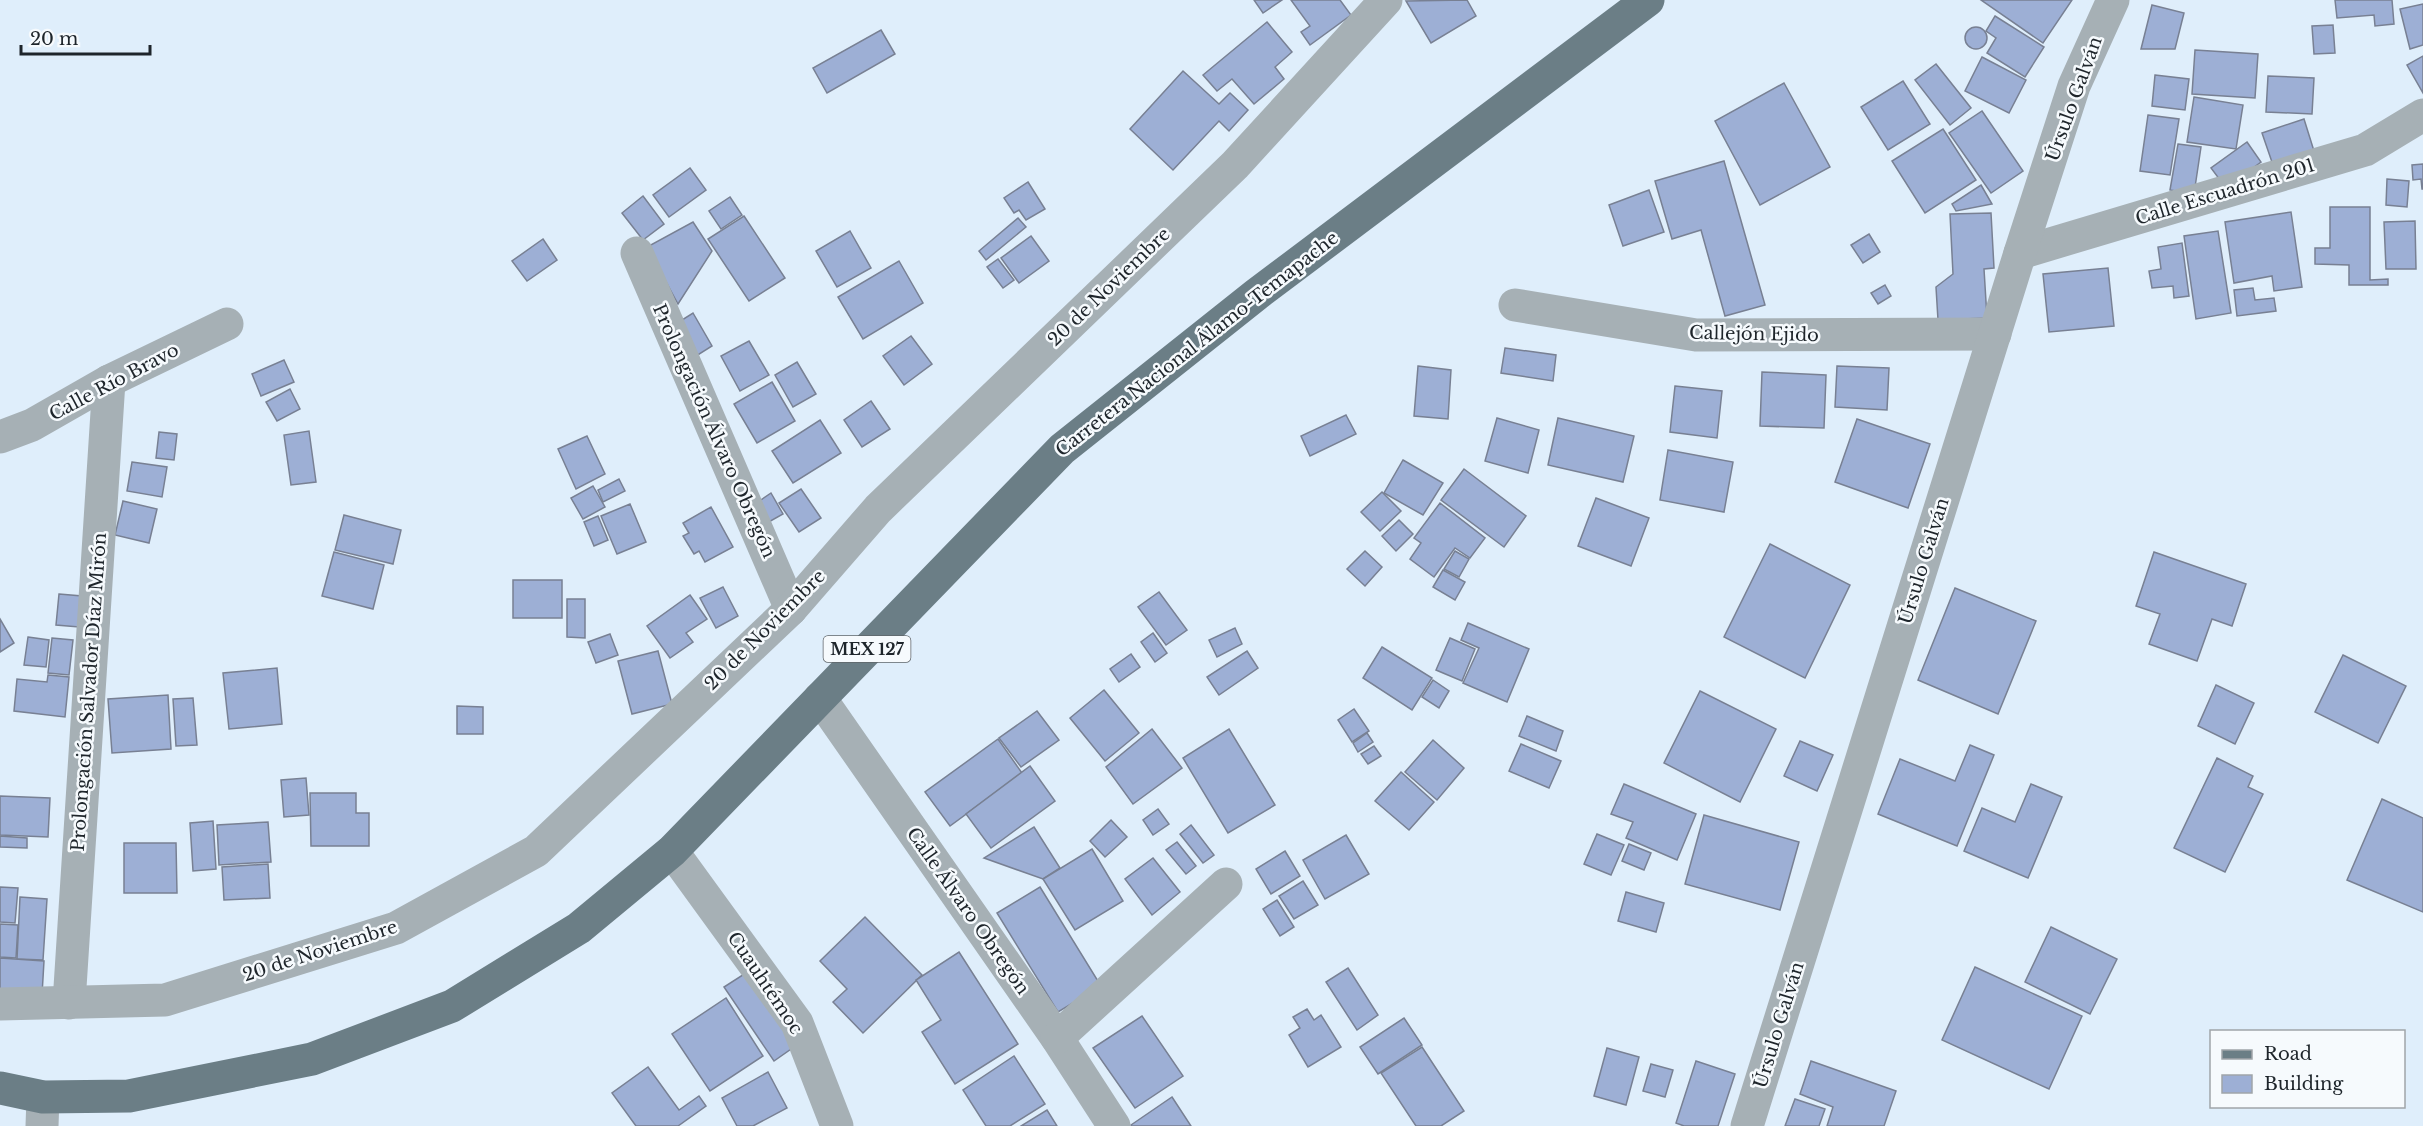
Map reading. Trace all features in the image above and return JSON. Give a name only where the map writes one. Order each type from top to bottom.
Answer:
[{"type":"main road","name":"Carretera Nacional Álamo-Temapache","points":[[0,1088],[43,1112],[312,1059],[452,1006],[579,928],[672,851],[1062,449],[1257,294],[1648,0]]},
{"type":"street","name":"20 de Noviembre","points":[[0,1004],[165,1000],[396,928],[536,851],[791,609],[878,509],[1235,165],[1386,0]]},
{"type":"street","name":"Úrsulo Galván","points":[[1748,1126],[2074,86],[2113,0]]},
{"type":"street","name":"Calle Escuadrón 201","points":[[2020,253],[2365,150],[2423,115]]},
{"type":"street","name":"Prolongación Álvaro Obregón","points":[[637,254],[791,609]]},
{"type":"street","name":"Callejón Ejido","points":[[1515,305],[1696,335],[1995,334]]},
{"type":"street","name":"Calle Río Bravo","points":[[0,438],[32,426],[109,381],[227,324]]},
{"type":"street","name":"Prolongación Salvador Díaz Mirón","points":[[69,1003],[109,381]]},
{"type":"street","name":"Calle Álvaro Obregón","points":[[820,698],[1057,1038],[1114,1126]]},
{"type":"street","name":"Cuauhtémoc","points":[[672,851],[796,1023],[837,1126]]},
{"type":"street","points":[[1057,1038],[1226,884]]},
{"type":"building","points":[[1254,0],[1282,0],[1263,13]]},
{"type":"building","points":[[1291,0],[1340,0],[1351,15],[1310,45],[1301,32],[1310,26]]},
{"type":"building","points":[[1467,0],[1476,16],[1431,43],[1406,1]]},
{"type":"building","points":[[1981,0],[2072,0],[2043,43]]},
{"type":"building","points":[[2335,0],[2392,0],[2394,24],[2375,26],[2374,15],[2337,18]]},
{"type":"building","points":[[2423,4],[2423,45],[2410,49],[2400,9]]},
{"type":"building","points":[[2152,5],[2184,13],[2175,49],[2141,49]]},
{"type":"building","points":[[1995,16],[2044,47],[2025,77],[1987,53],[1996,38],[1986,31]]},
{"type":"building","points":[[1267,22],[1292,52],[1275,67],[1284,79],[1254,104],[1232,79],[1217,91],[1203,75]]},
{"type":"building","points":[[2333,25],[2335,53],[2314,54],[2312,26]]},
{"type":"building","points":[[1976,27],[1986,34],[1987,38],[1980,48],[1976,49],[1966,42],[1965,38],[1972,28]]},
{"type":"building","points":[[881,30],[895,54],[827,93],[813,68]]},
{"type":"building","points":[[2195,50],[2258,54],[2255,98],[2192,94]]},
{"type":"building","points":[[2423,56],[2423,93],[2407,65]]},
{"type":"building","points":[[1982,57],[2026,80],[2009,113],[1965,91]]},
{"type":"building","points":[[1936,64],[1971,108],[1950,125],[1915,80]]},
{"type":"building","points":[[1183,71],[1219,104],[1230,93],[1248,110],[1229,131],[1219,121],[1173,170],[1130,129]]},
{"type":"building","points":[[2155,75],[2189,79],[2185,110],[2152,106]]},
{"type":"building","points":[[2268,76],[2314,78],[2312,114],[2266,112]]},
{"type":"building","points":[[1903,81],[1930,124],[1888,150],[1861,107]]},
{"type":"building","points":[[1784,83],[1830,167],[1760,205],[1715,121]]},
{"type":"building","points":[[2194,97],[2243,105],[2236,149],[2187,142]]},
{"type":"building","points":[[1982,111],[2023,171],[1991,193],[1949,133]]},
{"type":"building","points":[[2148,115],[2179,119],[2170,175],[2140,171]]},
{"type":"building","points":[[2304,119],[2314,151],[2273,165],[2262,133]]},
{"type":"building","points":[[1943,129],[1976,180],[1925,213],[1892,161]]},
{"type":"building","points":[[2247,142],[2261,162],[2226,188],[2211,168]]},
{"type":"building","points":[[2178,144],[2201,147],[2194,194],[2170,190]]},
{"type":"building","points":[[1724,161],[1765,305],[1725,316],[1701,230],[1672,239],[1655,181]]},
{"type":"building","points":[[2423,164],[2422,189],[2421,179],[2413,180],[2412,165]]},
{"type":"building","points":[[690,168],[706,190],[669,217],[653,195]]},
{"type":"building","points":[[2387,179],[2409,181],[2407,207],[2386,205]]},
{"type":"building","points":[[1028,182],[1045,209],[1026,220],[1019,210],[1014,213],[1004,198]]},
{"type":"building","points":[[1981,185],[1992,204],[1956,211],[1952,204]]},
{"type":"building","points":[[1649,190],[1664,232],[1623,246],[1609,205]]},
{"type":"building","points":[[643,196],[664,224],[643,240],[622,213]]},
{"type":"building","points":[[730,197],[742,215],[721,229],[709,211]]},
{"type":"building","points":[[2330,207],[2370,207],[2370,280],[2388,279],[2388,285],[2349,285],[2349,265],[2315,264],[2315,248],[2330,248]]},
{"type":"building","points":[[2291,212],[2302,287],[2274,291],[2272,276],[2234,283],[2225,222]]},
{"type":"building","points":[[1991,213],[1994,268],[1984,269],[1987,318],[1938,320],[1936,287],[1953,274],[1950,214]]},
{"type":"building","points":[[744,216],[785,278],[749,301],[708,239]]},
{"type":"building","points":[[1018,218],[1026,227],[986,260],[979,251]]},
{"type":"building","points":[[2415,221],[2416,269],[2386,269],[2384,222]]},
{"type":"building","points":[[693,222],[712,251],[678,304],[647,247]]},
{"type":"building","points":[[850,231],[871,268],[837,287],[816,251]]},
{"type":"building","points":[[2218,231],[2231,313],[2196,319],[2184,236]]},
{"type":"building","points":[[1869,234],[1880,252],[1863,263],[1851,245]]},
{"type":"building","points":[[1031,236],[1049,261],[1019,283],[1001,258]]},
{"type":"building","points":[[543,239],[557,260],[527,281],[512,261]]},
{"type":"building","points":[[2182,243],[2189,296],[2174,298],[2173,286],[2152,288],[2149,271],[2161,269],[2158,247]]},
{"type":"building","points":[[998,259],[1014,280],[1003,288],[987,267]]},
{"type":"building","points":[[899,261],[923,303],[863,339],[838,297]]},
{"type":"building","points":[[2108,268],[2114,326],[2049,332],[2043,274]]},
{"type":"building","points":[[1885,285],[1891,296],[1878,304],[1871,293]]},
{"type":"building","points":[[2253,288],[2255,300],[2274,298],[2276,311],[2237,316],[2234,290]]},
{"type":"building","points":[[693,313],[712,346],[693,358],[674,325]]},
{"type":"building","points":[[911,336],[932,364],[904,385],[883,356]]},
{"type":"building","points":[[749,341],[769,375],[740,391],[721,356]]},
{"type":"building","points":[[1505,348],[1556,355],[1553,381],[1501,373]]},
{"type":"building","points":[[284,360],[294,382],[261,396],[252,374]]},
{"type":"building","points":[[797,362],[816,394],[793,407],[775,375]]},
{"type":"building","points":[[1418,366],[1451,370],[1448,419],[1414,416]]},
{"type":"building","points":[[1837,366],[1889,368],[1887,410],[1835,407]]},
{"type":"building","points":[[1762,372],[1826,375],[1824,428],[1760,426]]},
{"type":"building","points":[[772,382],[795,421],[757,443],[734,404]]},
{"type":"building","points":[[1675,386],[1722,391],[1717,438],[1670,432]]},
{"type":"building","points":[[290,389],[300,409],[277,421],[266,402]]},
{"type":"building","points":[[871,401],[890,429],[862,447],[844,420]]},
{"type":"building","points":[[1346,415],[1356,434],[1310,456],[1301,436]]},
{"type":"building","points":[[1497,418],[1539,430],[1528,473],[1485,461]]},
{"type":"building","points":[[1558,418],[1634,436],[1623,482],[1548,465]]},
{"type":"building","points":[[1857,419],[1930,444],[1908,508],[1835,482]]},
{"type":"building","points":[[820,420],[841,453],[793,483],[772,451]]},
{"type":"building","points":[[309,431],[316,482],[291,485],[284,435]]},
{"type":"building","points":[[159,432],[177,434],[174,460],[156,458]]},
{"type":"building","points":[[587,436],[605,474],[576,489],[558,449]]},
{"type":"building","points":[[1668,450],[1733,462],[1724,512],[1660,500]]},
{"type":"building","points":[[1403,460],[1443,483],[1423,515],[1384,493]]},
{"type":"building","points":[[132,462],[167,467],[162,497],[127,491]]},
{"type":"building","points":[[1464,469],[1526,516],[1504,547],[1441,500]]},
{"type":"building","points":[[619,479],[625,491],[603,502],[598,490]]},
{"type":"building","points":[[593,486],[605,507],[583,519],[571,498]]},
{"type":"building","points":[[801,489],[821,518],[799,532],[779,503]]},
{"type":"building","points":[[1382,492],[1401,511],[1380,531],[1361,512]]},
{"type":"building","points":[[771,493],[783,514],[767,523],[755,504]]},
{"type":"building","points":[[1596,498],[1649,518],[1631,566],[1578,546]]},
{"type":"building","points":[[123,501],[157,509],[149,543],[115,535]]},
{"type":"building","points":[[1440,503],[1485,538],[1470,558],[1455,548],[1434,577],[1410,559],[1421,543],[1414,538]]},
{"type":"building","points":[[630,504],[646,542],[617,554],[601,516]]},
{"type":"building","points":[[711,507],[733,547],[705,562],[699,551],[694,554],[683,536],[689,533],[683,523]]},
{"type":"building","points":[[344,515],[401,530],[393,564],[335,550]]},
{"type":"building","points":[[598,516],[608,540],[594,546],[584,522]]},
{"type":"building","points":[[1399,520],[1413,534],[1396,551],[1382,536]]},
{"type":"building","points":[[1770,544],[1850,585],[1805,678],[1724,637]]},
{"type":"building","points":[[1365,551],[1382,567],[1365,586],[1347,569]]},
{"type":"building","points":[[1455,551],[1469,559],[1459,577],[1444,569]]},
{"type":"building","points":[[334,552],[384,565],[373,609],[322,596]]},
{"type":"building","points":[[2154,552],[2246,584],[2232,626],[2212,619],[2197,661],[2149,644],[2160,614],[2136,606]]},
{"type":"building","points":[[1443,570],[1465,582],[1455,600],[1433,587]]},
{"type":"building","points":[[513,580],[562,580],[562,618],[513,618]]},
{"type":"building","points":[[723,587],[738,616],[716,628],[700,598]]},
{"type":"building","points":[[1955,588],[2036,621],[1998,714],[1918,680]]},
{"type":"building","points":[[1159,592],[1187,630],[1166,645],[1138,607]]},
{"type":"building","points":[[59,594],[82,596],[79,627],[56,625]]},
{"type":"building","points":[[690,595],[707,619],[686,633],[693,642],[670,658],[647,626]]},
{"type":"building","points":[[567,599],[585,599],[585,638],[567,637]]},
{"type":"building","points":[[0,619],[14,643],[0,652]]},
{"type":"building","points":[[1468,623],[1529,649],[1507,702],[1463,683],[1479,648],[1461,640]]},
{"type":"building","points":[[1235,628],[1242,644],[1217,657],[1209,640]]},
{"type":"building","points":[[1153,633],[1167,653],[1155,662],[1141,642]]},
{"type":"building","points":[[610,634],[618,655],[596,663],[588,642]]},
{"type":"building","points":[[28,637],[49,640],[46,667],[24,665]]},
{"type":"building","points":[[52,638],[73,640],[69,675],[48,673]]},
{"type":"building","points":[[1450,638],[1475,649],[1462,681],[1436,670]]},
{"type":"building","points":[[1382,647],[1432,678],[1412,710],[1363,678]]},
{"type":"building","points":[[658,651],[672,704],[632,714],[618,661]]},
{"type":"building","points":[[1247,651],[1258,668],[1219,695],[1207,677]]},
{"type":"building","points":[[1131,654],[1140,667],[1119,682],[1110,669]]},
{"type":"building","points":[[2343,655],[2406,686],[2378,743],[2315,712]]},
{"type":"building","points":[[277,668],[282,724],[229,729],[223,673]]},
{"type":"building","points":[[48,675],[69,677],[65,717],[14,711],[17,679],[47,682]]},
{"type":"building","points":[[1433,680],[1449,691],[1439,708],[1422,697]]},
{"type":"building","points":[[2216,685],[2254,703],[2235,744],[2198,726]]},
{"type":"building","points":[[1104,690],[1139,733],[1105,761],[1070,718]]},
{"type":"building","points":[[1700,691],[1776,729],[1740,802],[1664,763]]},
{"type":"building","points":[[168,695],[171,749],[112,753],[108,699]]},
{"type":"building","points":[[193,698],[197,745],[176,746],[173,699]]},
{"type":"building","points":[[457,706],[483,707],[483,734],[457,734]]},
{"type":"building","points":[[1354,709],[1369,731],[1352,742],[1338,720]]},
{"type":"building","points":[[1037,711],[1059,740],[1021,767],[999,738]]},
{"type":"building","points":[[1527,716],[1563,731],[1556,751],[1519,736]]},
{"type":"building","points":[[1152,729],[1182,768],[1133,804],[1106,767]]},
{"type":"building","points":[[1229,729],[1275,805],[1228,833],[1183,758]]},
{"type":"building","points":[[1367,733],[1373,742],[1358,752],[1353,743]]},
{"type":"building","points":[[998,739],[1022,773],[950,826],[925,792]]},
{"type":"building","points":[[1433,740],[1464,768],[1437,800],[1405,772]]},
{"type":"building","points":[[1800,741],[1833,755],[1817,791],[1784,776]]},
{"type":"building","points":[[1521,744],[1561,761],[1549,788],[1509,771]]},
{"type":"building","points":[[1970,745],[1994,755],[1957,846],[1878,814],[1900,759],[1955,781]]},
{"type":"building","points":[[1374,746],[1381,756],[1368,764],[1361,754]]},
{"type":"building","points":[[2217,758],[2253,776],[2248,787],[2263,794],[2225,872],[2174,848]]},
{"type":"building","points":[[1030,766],[1055,801],[991,848],[966,814]]},
{"type":"building","points":[[1401,772],[1434,802],[1409,830],[1375,801]]},
{"type":"building","points":[[306,778],[309,815],[284,817],[281,780]]},
{"type":"building","points":[[1624,784],[1696,814],[1677,860],[1626,838],[1633,822],[1611,814]]},
{"type":"building","points":[[2031,784],[2062,797],[2028,878],[1964,851],[1982,808],[2015,822]]},
{"type":"building","points":[[310,793],[356,793],[356,813],[369,813],[369,846],[311,846]]},
{"type":"building","points":[[0,796],[50,798],[48,837],[0,835]]},
{"type":"building","points":[[2382,799],[2423,818],[2423,912],[2347,880]]},
{"type":"building","points":[[1158,809],[1169,824],[1153,835],[1143,820]]},
{"type":"building","points":[[1704,815],[1799,842],[1780,910],[1685,884]]},
{"type":"building","points":[[1111,820],[1127,837],[1105,857],[1090,841]]},
{"type":"building","points":[[213,821],[216,869],[193,871],[190,823]]},
{"type":"building","points":[[268,822],[271,862],[219,865],[217,825]]},
{"type":"building","points":[[1191,825],[1214,855],[1203,863],[1180,834]]},
{"type":"building","points":[[1034,827],[1060,868],[1043,879],[984,858]]},
{"type":"building","points":[[1597,834],[1624,845],[1611,875],[1584,864]]},
{"type":"building","points":[[1346,835],[1369,874],[1325,899],[1303,860]]},
{"type":"building","points":[[0,836],[27,838],[27,848],[0,847]]},
{"type":"building","points":[[1177,842],[1196,866],[1186,874],[1166,850]]},
{"type":"building","points":[[124,843],[176,843],[177,893],[124,893]]},
{"type":"building","points":[[1629,844],[1651,853],[1644,870],[1622,861]]},
{"type":"building","points":[[1092,849],[1123,901],[1075,930],[1043,879]]},
{"type":"building","points":[[1285,851],[1300,876],[1271,894],[1256,869]]},
{"type":"building","points":[[1153,858],[1180,892],[1152,915],[1125,879]]},
{"type":"building","points":[[268,864],[270,898],[224,900],[222,867]]},
{"type":"building","points":[[1303,881],[1318,905],[1294,919],[1279,896]]},
{"type":"building","points":[[0,887],[18,888],[15,923],[0,922]]},
{"type":"building","points":[[1040,887],[1101,986],[1058,1012],[997,913]]},
{"type":"building","points":[[1626,892],[1664,903],[1656,932],[1618,921]]},
{"type":"building","points":[[20,897],[47,899],[43,960],[17,959]]},
{"type":"building","points":[[1277,900],[1294,927],[1280,936],[1263,909]]},
{"type":"building","points":[[865,917],[922,975],[863,1033],[833,1002],[847,989],[820,961]]},
{"type":"building","points":[[0,924],[18,925],[16,958],[0,957]]},
{"type":"building","points":[[2051,927],[2117,959],[2090,1014],[2025,982]]},
{"type":"building","points":[[959,952],[1018,1044],[955,1084],[922,1032],[941,1020],[916,980]]},
{"type":"building","points":[[0,958],[44,961],[42,995],[0,992]]},
{"type":"building","points":[[1975,967],[2082,1016],[2049,1089],[1942,1040]]},
{"type":"building","points":[[1348,968],[1378,1015],[1357,1030],[1326,982]]},
{"type":"building","points":[[752,969],[801,1042],[774,1061],[724,987]]},
{"type":"building","points":[[726,998],[763,1056],[710,1091],[672,1034]]},
{"type":"building","points":[[1307,1009],[1314,1020],[1321,1015],[1341,1047],[1308,1067],[1289,1035],[1300,1028],[1293,1017]]},
{"type":"building","points":[[1142,1016],[1183,1076],[1135,1108],[1093,1048]]},
{"type":"building","points":[[1404,1018],[1422,1045],[1378,1074],[1360,1047]]},
{"type":"building","points":[[1422,1047],[1464,1111],[1441,1126],[1416,1126],[1381,1073]]},
{"type":"building","points":[[1607,1048],[1639,1057],[1626,1105],[1594,1096]]},
{"type":"building","points":[[1014,1056],[1045,1104],[1010,1126],[986,1126],[963,1090]]},
{"type":"building","points":[[1696,1061],[1735,1074],[1718,1126],[1684,1126],[1676,1123]]},
{"type":"building","points":[[1811,1061],[1896,1091],[1884,1126],[1827,1126],[1833,1107],[1800,1094]]},
{"type":"building","points":[[1651,1064],[1673,1070],[1665,1097],[1643,1091]]},
{"type":"building","points":[[648,1067],[679,1110],[699,1096],[706,1106],[678,1126],[636,1126],[612,1093]]},
{"type":"building","points":[[768,1072],[787,1108],[753,1126],[737,1126],[722,1098]]},
{"type":"building","points":[[1172,1097],[1191,1126],[1131,1125]]},
{"type":"building","points":[[1795,1099],[1825,1109],[1819,1126],[1785,1126]]},
{"type":"building","points":[[1047,1110],[1057,1126],[1021,1126]]}]
